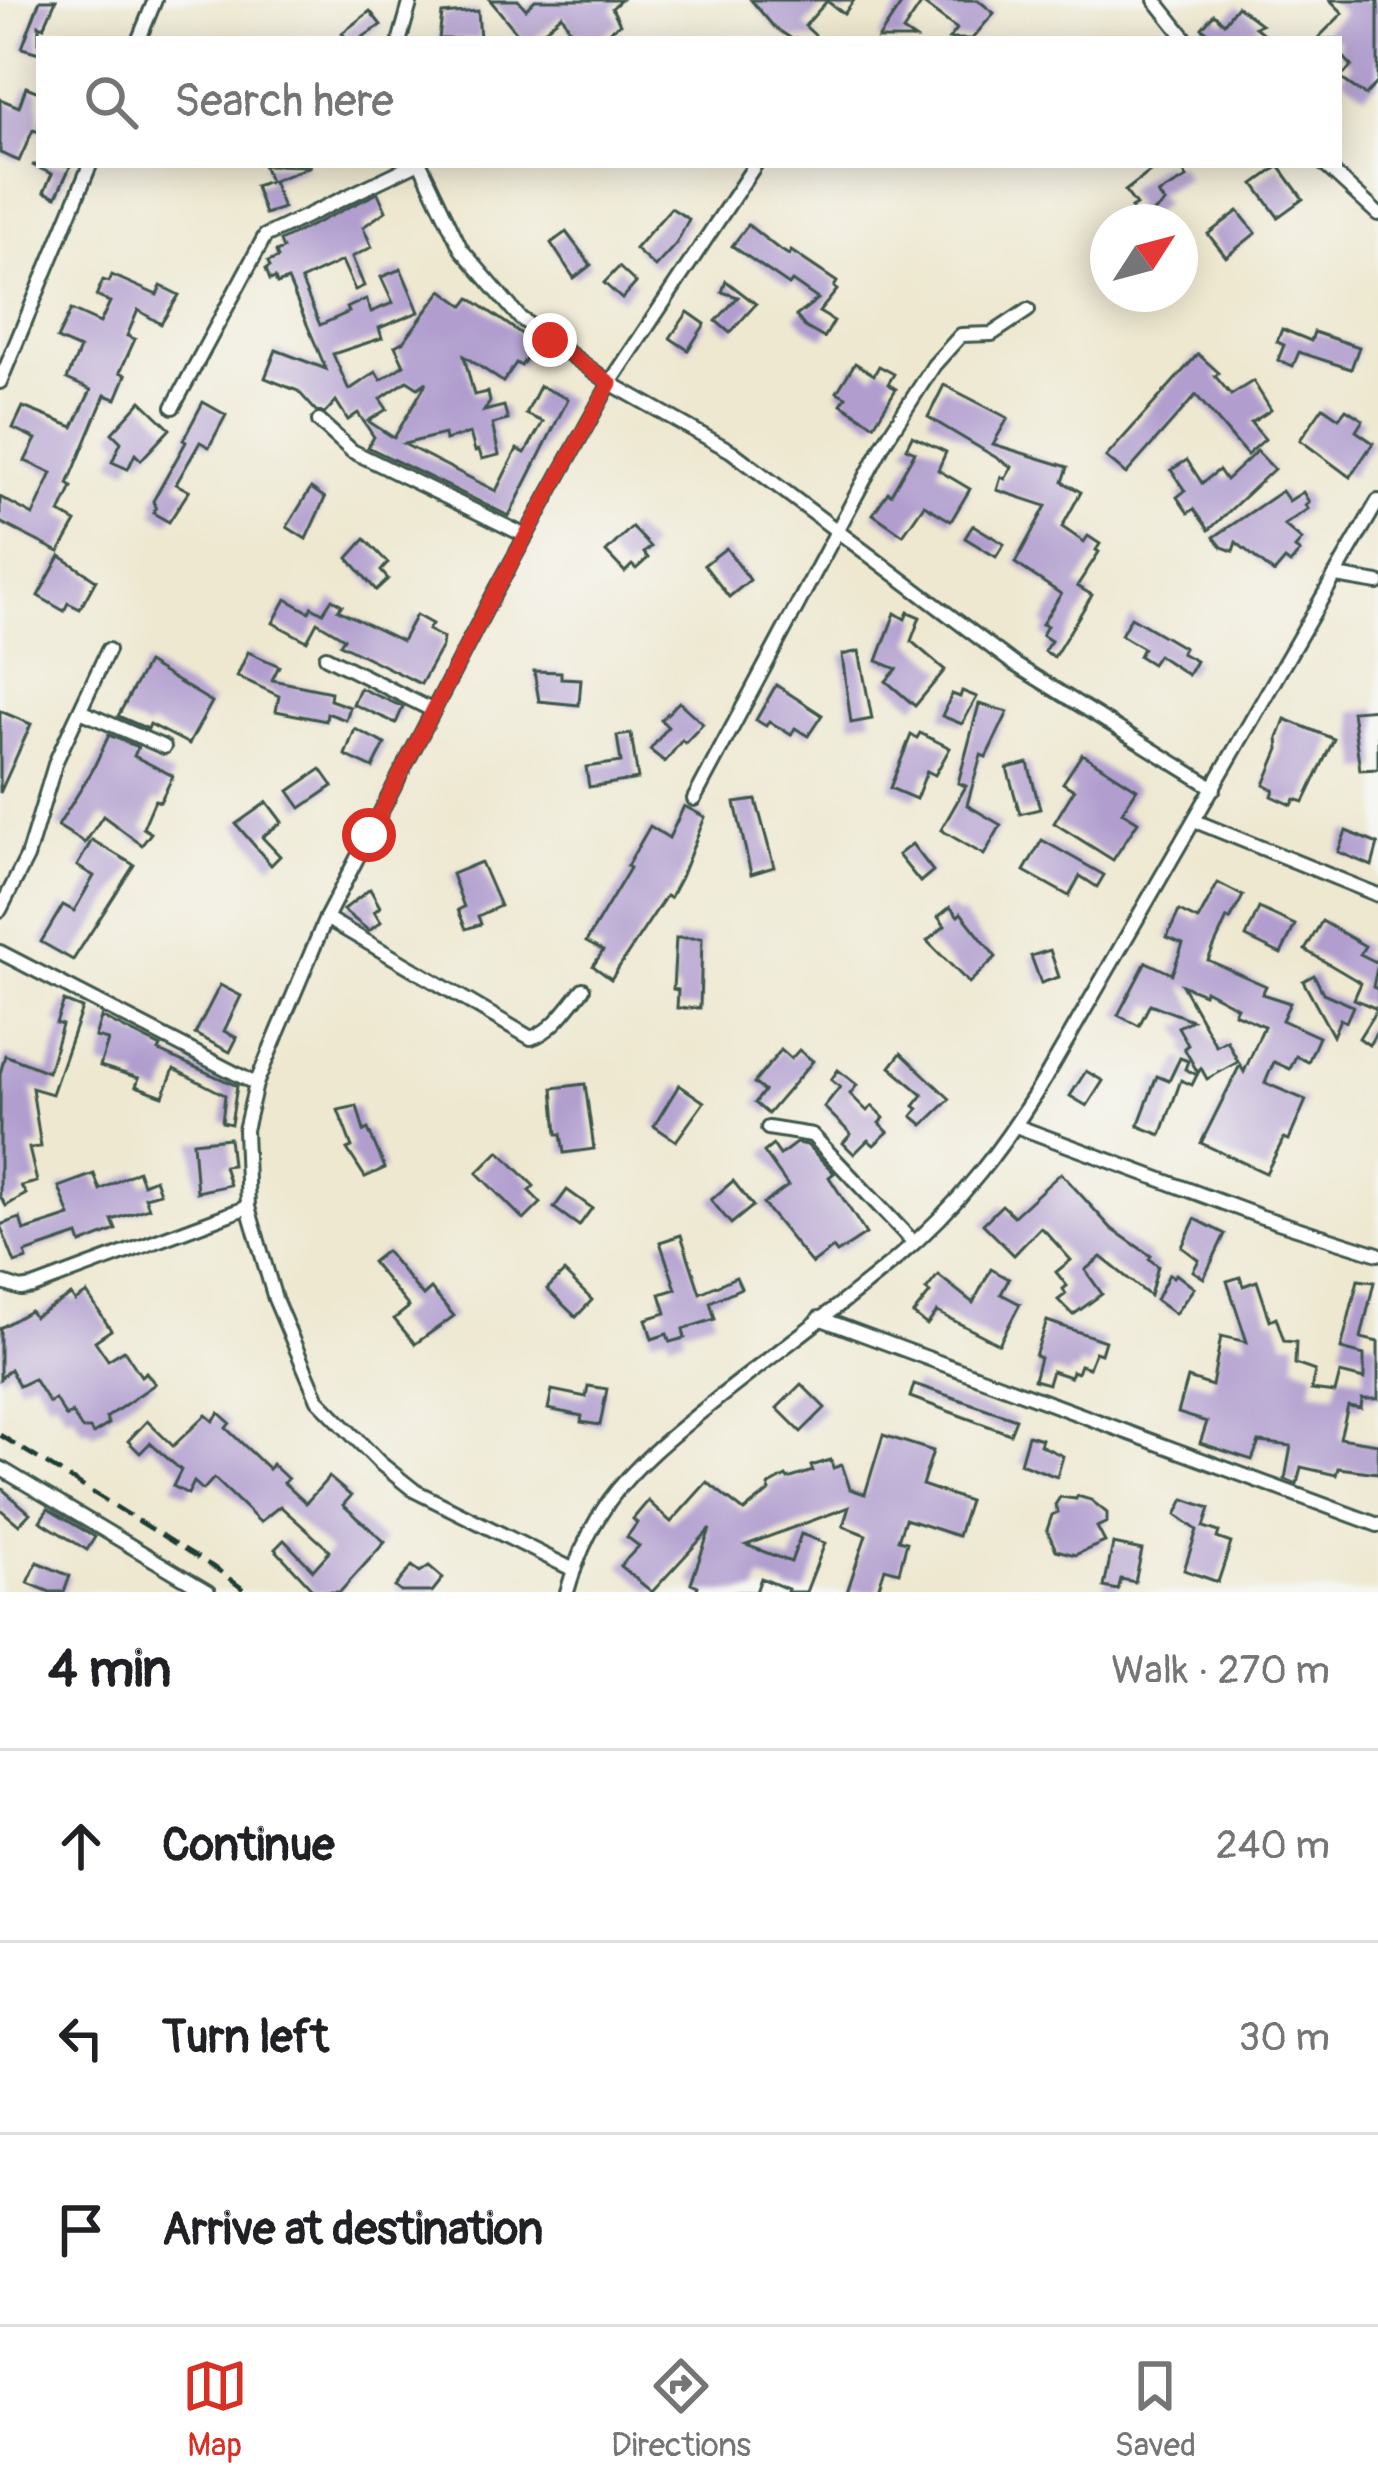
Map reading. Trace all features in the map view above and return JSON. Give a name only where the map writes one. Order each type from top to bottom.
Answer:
[{"type":"street","points":[[140,36],[155,0]]},
{"type":"street","points":[[401,36],[411,0]]},
{"type":"street","points":[[1154,0],[1184,36]]},
{"type":"street","points":[[0,382],[89,168]]},
{"type":"street","points":[[173,407],[266,236],[411,168]]},
{"type":"street","points":[[419,168],[461,249],[520,318],[610,383],[731,451],[1014,664],[1214,788]]},
{"type":"street","points":[[574,1570],[416,1491],[380,1463],[318,1400],[274,1299],[248,1207],[245,1130],[256,1084],[326,918],[433,710],[610,383],[753,168]]},
{"type":"street","points":[[1328,168],[1378,214]]},
{"type":"street","points":[[694,799],[884,442],[951,345],[970,332],[992,334],[1028,310]]},
{"type":"street","points":[[319,421],[352,451],[526,536]]},
{"type":"street","points":[[570,1591],[588,1536],[611,1499],[641,1466],[914,1243],[964,1196],[1016,1126],[1378,501]]},
{"type":"street","points":[[1336,576],[1378,583]]},
{"type":"street","points":[[0,910],[27,857],[50,775],[108,650]]},
{"type":"street","points":[[326,657],[433,710]]},
{"type":"street","points":[[80,711],[164,747]]},
{"type":"street","points":[[1195,821],[1378,895]]},
{"type":"street","points":[[326,918],[531,1038],[555,1023],[583,989]]},
{"type":"street","points":[[0,952],[256,1084]]},
{"type":"street","points":[[1016,1126],[1259,1216],[1378,1254]]},
{"type":"street","points":[[768,1128],[812,1135],[914,1243]]},
{"type":"street","points":[[0,1282],[33,1288],[248,1207]]},
{"type":"street","points":[[819,1318],[1378,1525]]},
{"type":"street","points":[[0,1468],[208,1592]]},
{"type":"building","points":[[40,0],[56,0],[44,27],[39,25],[36,52],[22,48]]},
{"type":"building","points":[[490,0],[518,0],[526,9],[535,0],[621,0],[612,8],[620,24],[602,36],[573,36],[562,15],[538,36],[520,36]]},
{"type":"building","points":[[751,0],[854,0],[844,14],[827,1],[805,26],[816,36],[788,36]]},
{"type":"building","points":[[904,0],[978,0],[994,13],[975,36],[951,36],[957,29],[922,3],[903,31],[910,36],[880,36]]},
{"type":"building","points":[[1330,0],[1378,0],[1378,82],[1365,95],[1342,79],[1352,66],[1342,55],[1342,36],[1320,36],[1343,13]]},
{"type":"building","points":[[1237,6],[1261,24],[1255,27],[1266,36],[1212,36],[1202,28],[1214,14],[1224,23]]},
{"type":"building","points":[[370,11],[381,25],[364,36],[342,33]]},
{"type":"building","points":[[478,11],[480,36],[439,36],[442,14]]},
{"type":"building","points":[[26,87],[36,91],[36,131],[19,161],[0,153],[0,99],[19,107]]},
{"type":"building","points":[[39,168],[70,168],[56,197],[44,192],[52,174]]},
{"type":"building","points":[[264,168],[306,168],[273,181],[283,208],[265,214],[255,186],[270,181]]},
{"type":"building","points":[[1155,168],[1182,168],[1187,178],[1158,194],[1164,204],[1135,204],[1125,191]]},
{"type":"building","points":[[1280,168],[1303,199],[1278,217],[1254,184]]},
{"type":"building","points":[[378,193],[386,211],[363,227],[372,247],[352,257],[364,286],[355,290],[342,261],[301,280],[320,325],[366,299],[371,312],[393,303],[381,277],[401,269],[419,312],[379,328],[382,338],[333,354],[349,390],[376,372],[381,380],[404,365],[395,346],[404,341],[442,290],[464,306],[470,298],[536,344],[503,382],[464,356],[474,395],[488,392],[490,402],[484,411],[504,406],[508,420],[492,424],[499,455],[482,459],[470,433],[404,444],[496,491],[517,449],[525,453],[543,422],[526,414],[540,386],[568,399],[509,516],[368,447],[374,437],[358,413],[348,420],[336,401],[325,413],[316,411],[298,391],[265,378],[276,350],[326,369],[288,280],[277,284],[266,269],[283,249],[280,241]],"holes":[[[407,381],[418,388],[427,382],[394,438],[368,421],[387,409],[380,399]]]},
{"type":"building","points":[[671,208],[689,219],[676,244],[655,267],[635,249]]},
{"type":"building","points":[[1238,211],[1256,233],[1226,257],[1208,234]]},
{"type":"building","points":[[748,225],[837,282],[837,290],[819,312],[834,321],[824,338],[796,316],[818,299],[732,246]]},
{"type":"building","points":[[566,232],[591,265],[574,278],[551,243]]},
{"type":"building","points":[[619,267],[636,283],[622,299],[604,283]]},
{"type":"building","points":[[112,275],[157,295],[161,286],[179,295],[161,324],[138,310],[127,336],[135,339],[120,372],[126,375],[116,399],[105,395],[68,484],[72,487],[60,513],[76,522],[59,552],[0,522],[0,497],[33,515],[52,473],[25,461],[36,439],[13,428],[23,407],[73,427],[91,390],[67,379],[80,349],[57,339],[71,310],[100,323],[110,302],[96,296],[103,280],[109,282]]},
{"type":"building","points":[[726,281],[756,304],[730,333],[716,321],[738,297],[722,292]]},
{"type":"building","points":[[688,312],[705,324],[688,350],[670,338]]},
{"type":"building","points":[[1282,329],[1311,341],[1314,332],[1359,347],[1351,369],[1299,352],[1293,366],[1278,360],[1284,345],[1277,342]]},
{"type":"building","points":[[1198,354],[1219,373],[1215,376],[1231,395],[1253,381],[1271,410],[1251,423],[1265,439],[1247,455],[1196,395],[1126,474],[1106,457]]},
{"type":"building","points":[[855,363],[874,375],[879,366],[894,374],[888,384],[896,389],[874,425],[841,404],[846,397],[837,392]]},
{"type":"building","points":[[944,385],[1008,418],[993,444],[1068,467],[1063,482],[1081,492],[1062,527],[1084,542],[1088,536],[1100,544],[1077,586],[1092,595],[1054,657],[1044,651],[1051,641],[1042,635],[1047,626],[1042,624],[1061,594],[1015,563],[1046,506],[997,490],[1001,477],[1005,479],[1012,467],[928,417]]},
{"type":"building","points":[[141,401],[170,429],[141,460],[135,454],[128,469],[112,462],[121,442],[112,433]]},
{"type":"building","points":[[203,402],[226,415],[209,447],[200,442],[176,484],[189,491],[169,522],[153,513],[153,501]]},
{"type":"building","points":[[1323,407],[1339,418],[1346,409],[1363,420],[1356,431],[1373,443],[1350,477],[1300,440]]},
{"type":"building","points":[[912,436],[946,452],[938,470],[970,489],[951,521],[924,505],[903,535],[873,514],[891,494],[915,452],[906,448]]},
{"type":"building","points":[[1257,451],[1274,469],[1209,530],[1194,509],[1188,513],[1177,497],[1185,491],[1171,470],[1187,460],[1202,483],[1219,470],[1226,480]]},
{"type":"building","points":[[311,488],[325,498],[306,539],[287,527]]},
{"type":"building","points":[[1282,491],[1289,501],[1303,492],[1309,502],[1308,509],[1284,525],[1302,540],[1295,548],[1300,552],[1274,573],[1236,542],[1233,551],[1214,537]]},
{"type":"building","points":[[973,525],[1004,544],[996,557],[965,538]]},
{"type":"building","points":[[632,527],[651,547],[644,553],[648,558],[625,572],[606,552]]},
{"type":"building","points":[[365,539],[388,563],[381,571],[388,579],[376,590],[348,558]]},
{"type":"building","points":[[726,548],[750,580],[729,597],[704,565]]},
{"type":"building","points":[[60,556],[96,580],[80,609],[68,603],[64,611],[38,596]]},
{"type":"building","points":[[286,599],[309,612],[312,607],[323,613],[332,599],[342,605],[338,610],[402,641],[416,615],[432,624],[428,630],[443,638],[442,646],[421,684],[340,644],[344,638],[317,622],[307,641],[273,623]]},
{"type":"building","points":[[908,612],[920,617],[911,641],[945,670],[915,706],[886,681],[897,669],[877,661],[895,613],[905,619]]},
{"type":"building","points":[[1131,617],[1184,648],[1181,653],[1196,661],[1188,675],[1158,655],[1152,664],[1139,656],[1143,648],[1121,635]]},
{"type":"building","points":[[859,651],[872,719],[851,723],[842,655]]},
{"type":"building","points":[[248,652],[279,666],[272,680],[331,692],[330,700],[350,707],[346,720],[327,713],[326,721],[276,711],[279,696],[237,676]]},
{"type":"building","points":[[147,663],[212,702],[189,744],[150,724],[148,729],[118,716]]},
{"type":"building","points":[[534,671],[581,679],[579,705],[539,701]]},
{"type":"building","points":[[776,685],[822,715],[808,736],[795,728],[791,735],[769,721],[766,726],[756,720]]},
{"type":"building","points":[[360,688],[403,707],[396,723],[353,704]]},
{"type":"building","points":[[962,691],[977,697],[962,724],[942,716],[952,694],[960,697]]},
{"type":"building","points":[[679,702],[703,724],[665,762],[650,750],[668,727],[661,720]]},
{"type":"building","points":[[979,704],[1008,712],[986,757],[981,755],[967,805],[1001,825],[984,855],[941,830],[966,786],[958,783]]},
{"type":"building","points":[[1378,709],[1378,769],[1360,770],[1352,711]]},
{"type":"building","points":[[0,711],[31,724],[0,793]]},
{"type":"building","points":[[1285,719],[1334,739],[1304,802],[1295,799],[1292,805],[1272,796],[1274,790],[1264,785]]},
{"type":"building","points":[[355,729],[385,744],[373,768],[345,755]]},
{"type":"building","points":[[920,733],[950,748],[935,775],[927,771],[916,799],[890,788],[911,735],[917,738]]},
{"type":"building","points":[[631,734],[638,779],[589,787],[586,767],[621,762],[617,736]]},
{"type":"building","points":[[109,735],[138,747],[134,756],[173,776],[160,802],[155,800],[143,828],[151,833],[142,845],[103,816],[85,843],[58,826]]},
{"type":"building","points":[[1082,754],[1137,789],[1122,812],[1138,822],[1113,860],[1054,823],[1074,790],[1063,783]]},
{"type":"building","points":[[1028,763],[1040,809],[1020,814],[1007,768]]},
{"type":"building","points":[[321,769],[333,786],[301,808],[289,791]]},
{"type":"building","points":[[756,800],[774,867],[751,874],[735,803]]},
{"type":"building","points":[[267,802],[282,822],[262,837],[280,856],[271,865],[236,824]]},
{"type":"building","points":[[684,806],[705,817],[681,877],[611,979],[593,966],[603,951],[586,942],[650,826],[669,838]]},
{"type":"building","points":[[1346,831],[1378,844],[1372,866],[1338,852]]},
{"type":"building","points":[[92,840],[134,865],[73,960],[41,942],[63,905],[74,911],[94,876],[77,866]]},
{"type":"building","points":[[1042,840],[1104,875],[1097,887],[1080,876],[1069,896],[1024,871]]},
{"type":"building","points":[[912,844],[933,871],[920,882],[898,855]]},
{"type":"building","points":[[481,862],[500,906],[478,916],[481,924],[466,929],[452,874]]},
{"type":"building","points":[[1218,883],[1243,896],[1208,960],[1266,986],[1262,994],[1290,1003],[1282,1020],[1319,1037],[1308,1062],[1296,1056],[1290,1069],[1274,1062],[1265,1083],[1306,1100],[1289,1140],[1284,1138],[1266,1173],[1201,1143],[1240,1065],[1244,1072],[1264,1026],[1234,1013],[1237,1007],[1205,990],[1204,994],[1182,985],[1216,1046],[1227,1040],[1238,1062],[1207,1079],[1201,1068],[1198,1073],[1184,1048],[1188,1045],[1178,1027],[1192,1020],[1150,1004],[1139,1026],[1118,1015],[1146,962],[1172,974],[1183,944],[1167,937],[1179,911],[1198,920]]},
{"type":"building","points":[[370,889],[380,907],[374,912],[381,922],[369,931],[343,910]]},
{"type":"building","points":[[950,907],[958,916],[961,913],[996,957],[969,983],[927,941],[945,926],[938,917]]},
{"type":"building","points":[[1259,908],[1295,925],[1281,954],[1246,937]]},
{"type":"building","points":[[1322,921],[1365,946],[1360,954],[1378,963],[1373,987],[1378,989],[1378,1030],[1369,1045],[1359,1038],[1377,1009],[1354,999],[1361,983],[1305,950]]},
{"type":"building","points":[[676,938],[702,938],[700,1008],[677,1008],[678,990],[673,989]]},
{"type":"building","points":[[1050,950],[1059,977],[1041,983],[1031,956]]},
{"type":"building","points":[[1314,975],[1323,993],[1353,1006],[1346,1022],[1340,1019],[1333,1036],[1303,981]]},
{"type":"building","points":[[220,985],[241,996],[224,1031],[237,1038],[230,1052],[195,1034]]},
{"type":"building","points":[[64,1001],[82,1008],[52,1094],[32,1088],[41,1147],[29,1148],[37,1182],[21,1186],[26,1194],[6,1206],[0,1196],[0,1074],[5,1055],[48,1072]]},
{"type":"building","points":[[101,1017],[161,1047],[159,1051],[237,1086],[231,1124],[222,1122],[225,1095],[174,1069],[163,1096],[136,1086],[139,1078],[100,1066],[108,1040],[95,1037]]},
{"type":"building","points":[[781,1050],[791,1059],[799,1050],[813,1061],[768,1114],[755,1103],[764,1091],[754,1083]]},
{"type":"building","points":[[901,1053],[950,1099],[923,1125],[912,1116],[923,1095],[890,1067]]},
{"type":"building","points":[[1180,1058],[1188,1061],[1185,1069],[1197,1075],[1192,1085],[1181,1080],[1161,1135],[1138,1126],[1157,1076],[1169,1081]]},
{"type":"building","points":[[838,1070],[857,1085],[850,1094],[867,1111],[872,1106],[884,1118],[879,1123],[888,1132],[874,1145],[868,1140],[854,1154],[843,1143],[851,1134],[824,1107],[840,1087],[831,1080]]},
{"type":"building","points":[[1086,1071],[1103,1081],[1087,1106],[1070,1096]]},
{"type":"building","points":[[585,1084],[594,1149],[564,1153],[561,1134],[557,1134],[553,1088]]},
{"type":"building","points":[[679,1085],[704,1102],[676,1141],[654,1126]]},
{"type":"building","points":[[357,1106],[364,1131],[368,1129],[385,1168],[365,1177],[347,1149],[352,1147],[338,1110]]},
{"type":"building","points":[[229,1138],[232,1165],[224,1166],[230,1185],[197,1192],[193,1142]]},
{"type":"building","points":[[796,1143],[807,1145],[834,1173],[829,1177],[866,1234],[837,1253],[833,1248],[812,1264],[763,1204],[788,1186],[764,1152],[773,1145],[780,1155]]},
{"type":"building","points":[[499,1151],[534,1186],[529,1191],[541,1203],[524,1220],[477,1173]]},
{"type":"building","points":[[138,1171],[143,1184],[155,1179],[160,1193],[145,1197],[149,1208],[112,1220],[116,1230],[81,1244],[78,1235],[25,1253],[27,1259],[15,1263],[0,1225],[20,1218],[24,1231],[70,1216],[59,1187],[94,1174],[100,1190]]},
{"type":"building","points":[[1061,1173],[1112,1229],[1151,1256],[1158,1266],[1150,1296],[1101,1257],[1085,1270],[1102,1294],[1073,1315],[1058,1300],[1067,1286],[1056,1272],[1071,1260],[1045,1231],[1040,1228],[1014,1255],[983,1224],[1002,1205],[1014,1216]]},
{"type":"building","points":[[733,1181],[753,1206],[731,1224],[711,1200]]},
{"type":"building","points":[[567,1190],[592,1208],[579,1226],[554,1208]]},
{"type":"building","points":[[1195,1219],[1225,1234],[1204,1278],[1193,1271],[1199,1260],[1182,1247]]},
{"type":"building","points":[[681,1235],[700,1293],[736,1277],[741,1288],[710,1302],[715,1319],[683,1329],[685,1338],[670,1342],[667,1334],[652,1339],[646,1319],[666,1313],[660,1294],[676,1289],[660,1242]]},
{"type":"building","points":[[386,1251],[423,1296],[431,1289],[454,1316],[415,1344],[394,1319],[409,1307],[372,1262]]},
{"type":"building","points":[[991,1269],[1009,1279],[1001,1294],[1020,1304],[999,1344],[937,1312],[927,1325],[913,1314],[938,1275],[973,1303]]},
{"type":"building","points":[[564,1272],[592,1300],[576,1317],[547,1289]]},
{"type":"building","points":[[1169,1274],[1194,1288],[1175,1314],[1156,1300]]},
{"type":"building","points":[[1240,1277],[1243,1286],[1257,1281],[1270,1320],[1276,1317],[1284,1341],[1296,1342],[1295,1364],[1315,1371],[1311,1390],[1335,1393],[1340,1373],[1364,1379],[1364,1355],[1341,1349],[1358,1280],[1374,1282],[1361,1338],[1378,1342],[1378,1399],[1362,1399],[1361,1408],[1348,1406],[1340,1438],[1378,1444],[1378,1473],[1338,1468],[1336,1475],[1301,1467],[1297,1484],[1285,1479],[1291,1446],[1259,1442],[1252,1460],[1200,1443],[1207,1422],[1178,1413],[1188,1378],[1212,1386],[1221,1336],[1247,1342],[1227,1281]]},
{"type":"building","points":[[87,1293],[111,1330],[95,1341],[108,1360],[124,1350],[141,1376],[146,1372],[155,1384],[106,1418],[109,1424],[93,1434],[82,1429],[72,1413],[66,1417],[55,1399],[49,1403],[34,1379],[19,1386],[10,1369],[0,1379],[0,1328],[30,1311],[34,1317],[71,1295],[75,1301]]},
{"type":"building","points":[[1047,1321],[1105,1341],[1101,1354],[1095,1352],[1089,1368],[1080,1365],[1070,1377],[1052,1371],[1048,1384],[1034,1380],[1040,1358],[1035,1356]]},
{"type":"building","points":[[801,1384],[825,1408],[801,1432],[777,1408]]},
{"type":"building","points":[[914,1384],[1016,1419],[1010,1434],[910,1397]]},
{"type":"building","points":[[588,1386],[607,1389],[600,1425],[548,1409],[552,1390],[586,1397]]},
{"type":"building","points":[[219,1413],[230,1423],[226,1428],[269,1469],[272,1464],[288,1479],[284,1483],[306,1503],[329,1477],[351,1496],[343,1505],[385,1542],[340,1592],[315,1592],[275,1549],[284,1540],[313,1570],[330,1551],[280,1506],[260,1522],[214,1478],[203,1490],[194,1482],[188,1494],[173,1486],[181,1470],[150,1443],[140,1453],[128,1441],[147,1421],[173,1446],[206,1415],[213,1421]]},
{"type":"building","points":[[883,1435],[933,1451],[922,1485],[969,1501],[958,1536],[905,1519],[898,1540],[907,1542],[899,1572],[885,1568],[877,1592],[847,1592],[866,1535],[843,1526],[849,1507],[746,1545],[791,1562],[801,1534],[825,1543],[806,1592],[787,1592],[761,1578],[756,1592],[696,1592],[698,1586],[691,1583],[710,1529],[652,1592],[620,1566],[639,1546],[627,1537],[637,1523],[633,1519],[648,1501],[671,1522],[707,1482],[744,1511],[770,1491],[768,1486],[831,1460],[833,1468],[842,1465],[850,1489],[865,1494]]},
{"type":"building","points":[[1028,1435],[1042,1439],[1040,1445],[1063,1456],[1057,1477],[1020,1463]]},
{"type":"building","points":[[0,1487],[30,1513],[19,1525],[0,1509]]},
{"type":"building","points":[[1077,1496],[1107,1513],[1107,1522],[1097,1527],[1105,1542],[1075,1555],[1056,1550],[1047,1530],[1058,1512],[1055,1505],[1060,1497]]},
{"type":"building","points":[[1184,1499],[1210,1508],[1204,1527],[1231,1543],[1218,1582],[1184,1570],[1197,1530],[1176,1515]]},
{"type":"building","points":[[48,1509],[95,1537],[87,1550],[40,1521]]},
{"type":"building","points":[[1113,1544],[1142,1550],[1135,1582],[1121,1579],[1118,1590],[1104,1587]]},
{"type":"building","points":[[37,1562],[70,1576],[64,1592],[28,1583]]},
{"type":"building","points":[[412,1566],[420,1572],[429,1566],[443,1578],[432,1592],[401,1592],[395,1587]]},
{"type":"railway","points":[[0,1435],[247,1592]]},
{"type":"route","points":[[369,835],[610,383],[550,340]]}]
